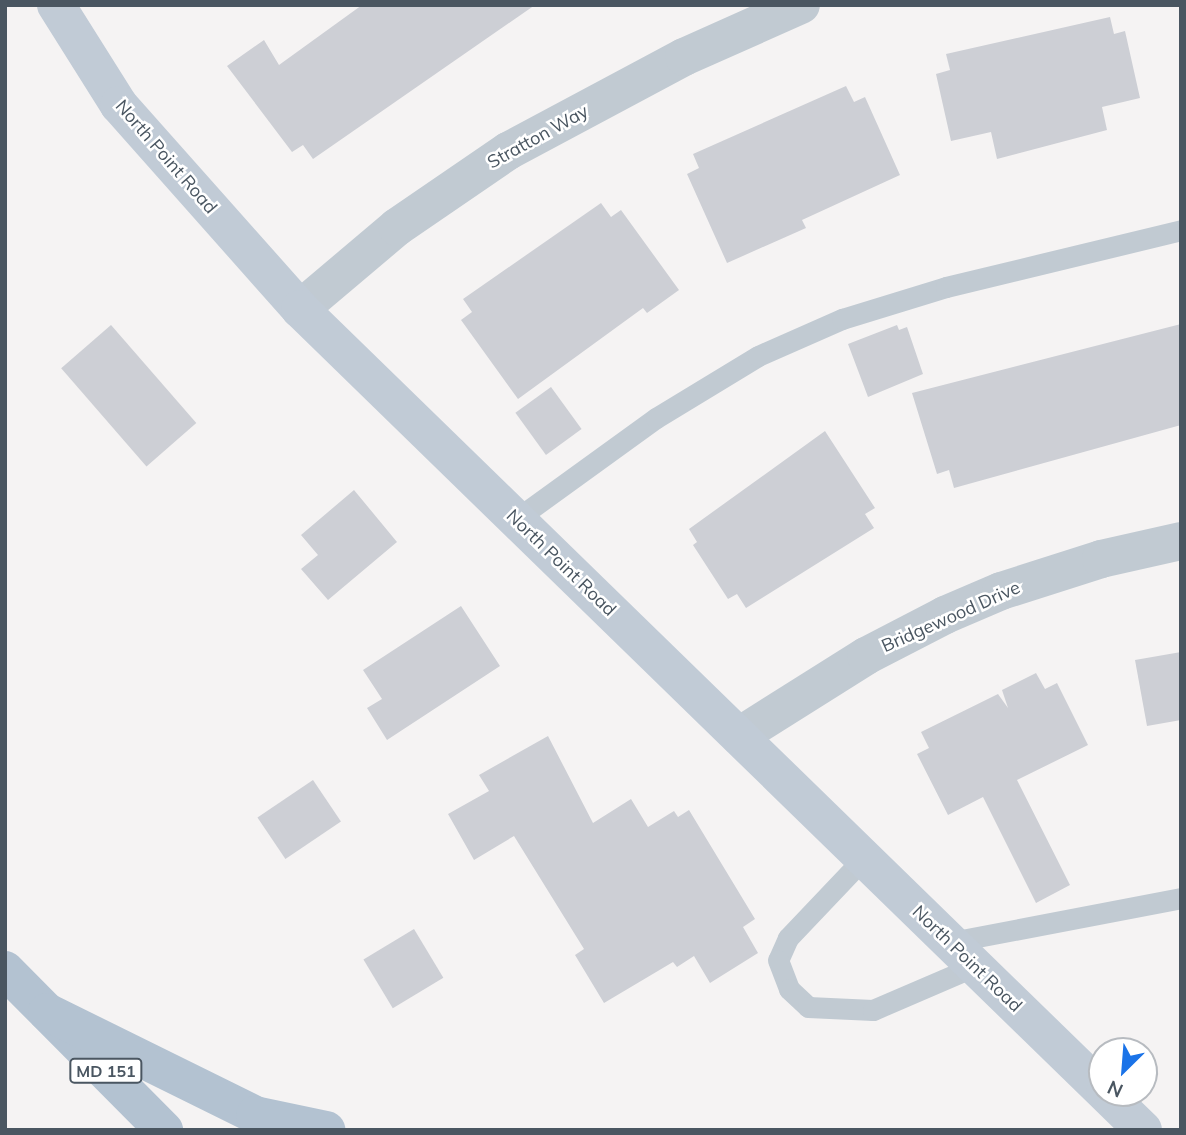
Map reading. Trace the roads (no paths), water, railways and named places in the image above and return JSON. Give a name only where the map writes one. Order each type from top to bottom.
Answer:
[{"type":"main road","name":"MD 151","points":[[5,970],[164,1130]]},
{"type":"main road","points":[[47,1012],[255,1115],[326,1130]]},
{"type":"street","name":"North Point Road","points":[[56,5],[75,42],[119,105],[300,309],[1088,1075]]},
{"type":"street","name":"Stratton Way","points":[[300,309],[397,227],[508,151],[684,57],[801,5]]},
{"type":"street","name":"Bridgewood Drive","points":[[739,736],[866,656],[945,615],[1001,591],[1101,559],[1181,541]]},
{"type":"street","name":"North Point Road","points":[[1120,1107],[1143,1130]]},
{"type":"lane","points":[[515,520],[656,418],[782,346],[842,319],[946,287],[1181,230]]},
{"type":"lane","points":[[863,859],[788,938],[778,960],[789,989],[808,1007],[873,1010],[963,954],[1181,898]]}]
